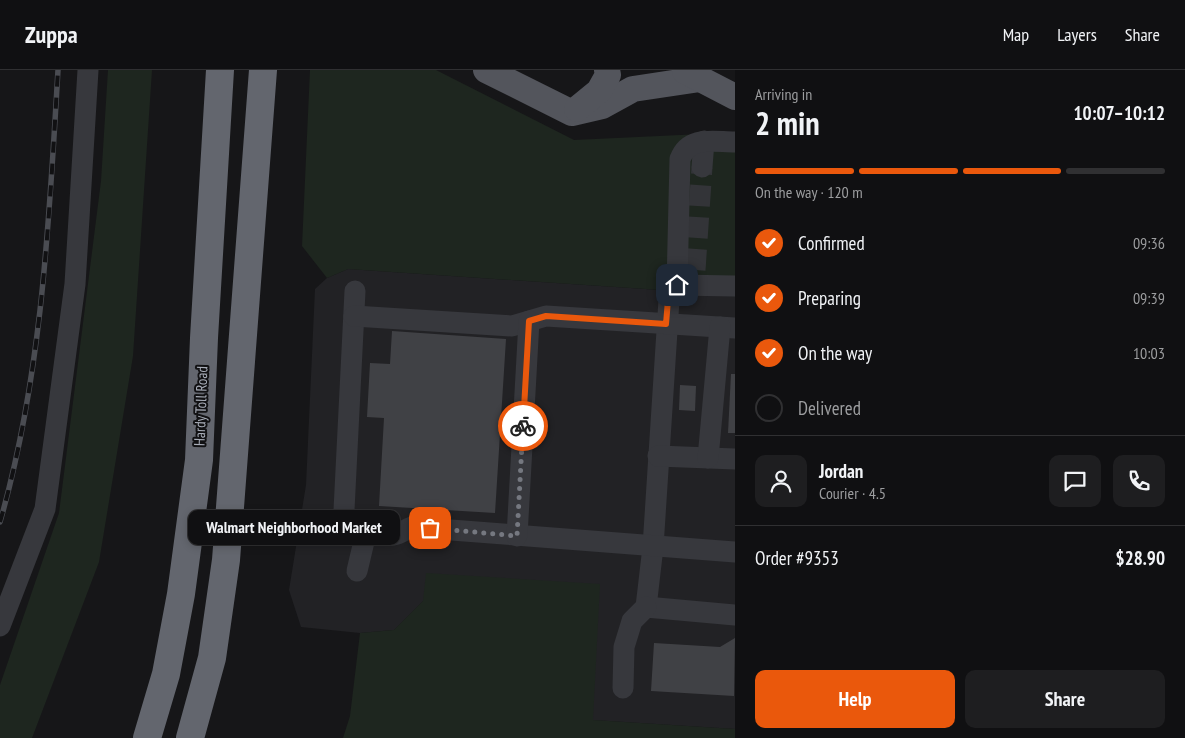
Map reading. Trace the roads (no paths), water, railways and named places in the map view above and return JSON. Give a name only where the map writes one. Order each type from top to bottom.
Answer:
[{"type":"highway","name":"Hardy Toll Road","points":[[147,738],[166,674],[178,612],[199,460],[204,338],[220,70]]},
{"type":"highway","points":[[190,738],[212,658],[226,560],[263,70]]},
{"type":"main road","points":[[486,70],[572,113],[602,106],[633,89],[691,74],[735,97]]},
{"type":"main road","points":[[572,113],[600,91],[608,75],[607,70]]},
{"type":"lane","points":[[0,626],[45,509],[75,284],[88,70]]},
{"type":"lane","points":[[689,280],[680,159],[684,150],[690,144],[704,141],[735,142]]},
{"type":"lane","points":[[702,167],[704,141]]},
{"type":"lane","points":[[689,280],[735,286]]},
{"type":"lane","points":[[623,688],[624,646],[632,621],[646,607],[653,547],[668,300],[689,280]]},
{"type":"lane","points":[[355,291],[344,510],[345,517],[350,523],[366,533],[394,535],[412,527],[735,552]]},
{"type":"lane","points":[[354,316],[512,326],[546,316],[727,327],[726,356],[708,458]]},
{"type":"lane","points":[[517,536],[529,321]]},
{"type":"lane","points":[[658,456],[735,459]]},
{"type":"lane","points":[[357,571],[366,533]]},
{"type":"lane","points":[[646,607],[735,615]]},
{"type":"tunnel","points":[[695,270],[702,167]]},
{"type":"railway","points":[[0,522],[26,411],[34,354],[47,241],[58,70]]},
{"type":"place","name":"Walmart Neighborhood Market","points":[[430,528]]}]
